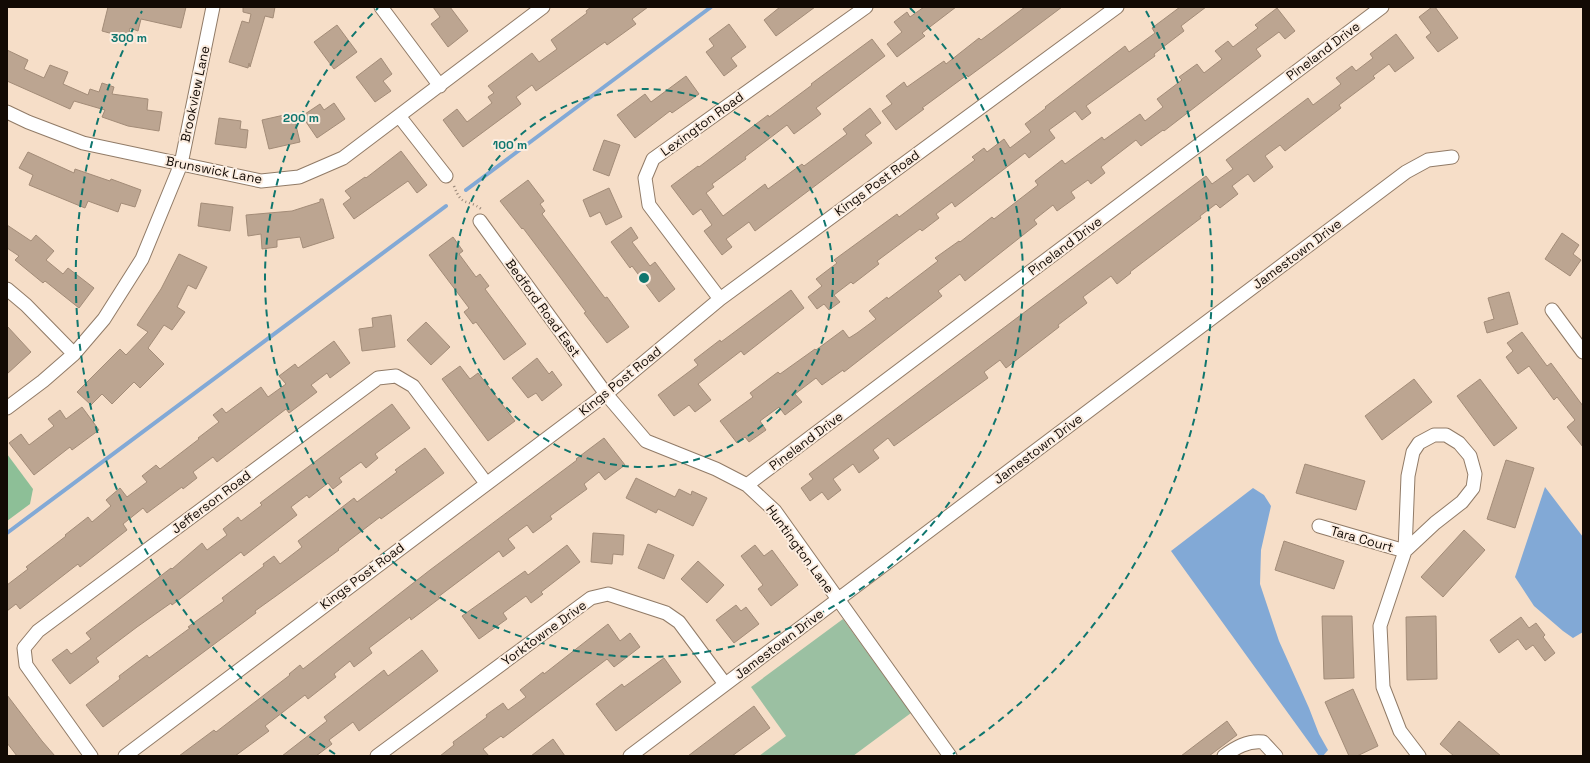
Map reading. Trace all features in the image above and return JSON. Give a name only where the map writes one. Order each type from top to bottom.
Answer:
[{"type":"street","name":"Brookview Lane","points":[[7,408],[43,381],[74,354],[104,319],[142,260],[181,164],[213,7]]},
{"type":"street","points":[[381,7],[440,86]]},
{"type":"street","name":"Brunswick Lane","points":[[7,112],[28,122],[83,142],[181,164],[261,181],[299,177],[343,158],[543,7]]},
{"type":"street","name":"Lexington Road","points":[[720,298],[649,205],[646,178],[653,159],[866,7]]},
{"type":"street","name":"Kings Post Road","points":[[125,756],[606,394],[720,298],[1102,12],[1117,7]]},
{"type":"street","name":"Pineland Drive","points":[[747,485],[1382,7]]},
{"type":"street","points":[[399,116],[446,176]]},
{"type":"street","name":"Jamestown Drive","points":[[630,756],[1406,172],[1428,160],[1452,157]]},
{"type":"street","name":"Bedford Road East","points":[[480,222],[606,394]]},
{"type":"street","points":[[7,289],[26,305],[74,354]]},
{"type":"street","points":[[1552,310],[1583,352]]},
{"type":"street","name":"Jefferson Road","points":[[91,756],[26,665],[24,648],[38,631],[378,378],[396,376],[413,386],[486,483]]},
{"type":"street","name":"Huntington Lane","points":[[606,394],[646,441],[716,469],[747,485],[775,511],[950,756]]},
{"type":"street","points":[[1405,551],[1435,523],[1462,502],[1473,488],[1475,474],[1470,456],[1459,443],[1446,435],[1434,435],[1419,443],[1413,452],[1408,476],[1405,551],[1380,626],[1383,687],[1400,731],[1419,756]]},
{"type":"street","name":"Tara Court","points":[[1319,526],[1405,551]]},
{"type":"street","name":"Yorktowne Drive","points":[[377,756],[591,598],[608,594],[666,613],[679,622],[725,684]]},
{"type":"street","points":[[1224,756],[1246,743],[1257,741],[1263,742],[1269,746],[1276,756]]},
{"type":"green space","points":[[7,454],[33,489],[30,504],[7,521]]},
{"type":"green space","points":[[843,619],[911,713],[853,756],[759,756],[786,736],[751,687]]},
{"type":"water","points":[[1545,487],[1583,537],[1583,632],[1573,638],[1534,606],[1515,577]]},
{"type":"water","points":[[1253,488],[1264,495],[1271,506],[1261,550],[1260,584],[1279,641],[1319,734],[1328,750],[1323,756],[1319,756],[1171,551]]},
{"type":"building","points":[[108,7],[186,7],[181,28],[141,19],[138,31],[130,28],[128,38],[102,31]]},
{"type":"building","points":[[243,7],[275,7],[273,18],[265,16],[250,67],[249,63],[248,68],[229,62],[242,21],[249,23],[251,14],[243,12]]},
{"type":"building","points":[[433,7],[450,7],[468,31],[448,47],[431,24],[440,17]]},
{"type":"building","points":[[591,7],[648,7],[632,19],[636,24],[607,45],[605,42],[536,91],[532,85],[516,97],[521,104],[463,147],[443,120],[457,109],[467,122],[492,103],[488,97],[494,93],[488,86],[532,53],[539,62],[557,49],[551,40],[587,13],[586,11]]},
{"type":"building","points":[[780,7],[815,7],[776,36],[764,20]]},
{"type":"building","points":[[924,7],[956,7],[922,33],[925,36],[897,57],[887,44],[902,32],[894,22],[907,12],[910,17]]},
{"type":"building","points":[[1025,7],[1062,7],[968,77],[967,75],[922,108],[924,109],[896,130],[882,111],[892,104],[886,96],[904,82],[907,87],[944,61],[946,64],[979,38],[981,40]]},
{"type":"building","points":[[1180,7],[1206,7],[1181,26],[1184,31],[1154,54],[1155,56],[1086,106],[1091,113],[1082,120],[1075,111],[1049,130],[1055,138],[1029,158],[1025,153],[955,207],[952,202],[936,214],[939,218],[922,231],[920,229],[877,261],[879,264],[853,284],[851,282],[834,295],[840,302],[829,310],[824,304],[817,309],[808,297],[822,286],[816,279],[837,263],[834,260],[897,214],[899,217],[975,160],[972,157],[984,148],[987,152],[1004,139],[1010,148],[1031,132],[1025,124],[1046,108],[1045,107],[1125,46],[1129,52],[1155,33],[1152,28]]},
{"type":"building","points":[[1432,7],[1435,7],[1458,38],[1438,52],[1426,37],[1431,33],[1419,17]]},
{"type":"building","points":[[1277,8],[1295,31],[1285,39],[1279,32],[1256,49],[1261,56],[1164,131],[1163,130],[1141,146],[1136,140],[1101,167],[1105,173],[1091,184],[1088,180],[1071,192],[1075,198],[1057,211],[1053,205],[1034,220],[1037,224],[965,281],[960,274],[938,291],[942,296],[844,372],[843,370],[822,385],[816,378],[795,394],[802,402],[785,415],[779,407],[760,421],[766,430],[749,442],[745,437],[737,443],[720,421],[753,397],[750,393],[778,372],[780,374],[843,330],[849,338],[857,333],[876,319],[869,311],[887,297],[888,299],[938,261],[935,258],[959,241],[960,242],[992,217],[994,219],[1038,185],[1035,181],[1062,160],[1065,164],[1102,137],[1104,140],[1140,114],[1145,121],[1163,107],[1157,99],[1182,80],[1179,77],[1197,64],[1204,73],[1222,59],[1215,51],[1228,41],[1233,47],[1258,28],[1255,25]]},
{"type":"building","points":[[729,24],[746,47],[731,58],[737,66],[724,76],[706,52],[714,46],[709,39]]},
{"type":"building","points":[[337,25],[357,52],[334,69],[314,42]]},
{"type":"building","points":[[1396,34],[1414,58],[1395,72],[1389,64],[1373,76],[1375,78],[1339,105],[1341,108],[1285,151],[1280,145],[1265,156],[1273,167],[1254,182],[1248,174],[1232,186],[1238,194],[1220,208],[1216,204],[1200,216],[1201,218],[1130,272],[1131,273],[1117,284],[1111,276],[1083,297],[1087,303],[1058,325],[1059,327],[1006,368],[1000,360],[984,372],[988,378],[894,446],[888,438],[873,450],[879,458],[859,473],[853,464],[833,479],[841,490],[828,500],[822,492],[810,501],[801,488],[813,479],[809,474],[1206,176],[1212,184],[1233,169],[1226,160],[1308,98],[1313,105],[1341,84],[1336,78],[1352,66],[1356,71],[1373,58],[1370,54]]},
{"type":"building","points":[[872,39],[885,56],[816,108],[821,114],[794,134],[787,125],[745,157],[746,159],[712,184],[714,187],[706,193],[723,216],[765,184],[768,189],[802,164],[804,166],[847,134],[843,129],[870,108],[881,123],[865,135],[872,143],[755,231],[749,222],[726,239],[732,247],[722,255],[704,231],[712,225],[701,209],[693,215],[671,186],[698,166],[699,167],[768,115],[769,117]]},
{"type":"building","points":[[7,50],[28,60],[24,69],[44,78],[50,65],[68,72],[63,84],[88,95],[90,89],[99,92],[102,83],[114,87],[112,94],[148,99],[147,110],[162,112],[159,131],[128,126],[102,117],[105,110],[74,101],[70,109],[7,81]]},
{"type":"building","points":[[381,58],[392,74],[383,81],[391,91],[375,102],[356,77]]},
{"type":"building","points":[[686,76],[699,94],[672,113],[670,111],[635,138],[617,115],[645,94],[651,102]]},
{"type":"building","points":[[334,103],[345,119],[317,138],[302,116],[320,104],[324,110]]},
{"type":"building","points":[[293,113],[300,142],[269,149],[262,120]]},
{"type":"building","points":[[219,118],[241,121],[240,129],[248,130],[246,148],[215,144]]},
{"type":"building","points":[[604,140],[620,145],[609,176],[593,170]]},
{"type":"building","points":[[401,151],[427,185],[417,193],[408,181],[354,219],[343,204],[351,198],[345,191],[365,177],[366,178]]},
{"type":"building","points":[[28,152],[74,173],[75,169],[110,181],[111,179],[141,190],[135,207],[121,203],[118,212],[88,201],[85,208],[29,185],[33,175],[19,168]]},
{"type":"building","points":[[528,180],[544,201],[540,204],[545,211],[542,214],[605,298],[607,297],[629,327],[607,343],[584,313],[586,312],[560,277],[523,228],[522,229],[500,201]]},
{"type":"building","points":[[609,188],[622,217],[606,225],[600,212],[590,217],[583,200]]},
{"type":"building","points":[[320,199],[323,199],[334,238],[303,248],[300,237],[277,240],[277,247],[262,249],[261,234],[248,236],[246,215],[292,211],[320,202]]},
{"type":"building","points":[[201,203],[233,207],[230,231],[198,226]]},
{"type":"building","points":[[7,225],[31,241],[36,235],[54,251],[46,260],[63,274],[68,268],[94,288],[79,308],[45,281],[43,283],[15,260],[19,256],[7,248]]},
{"type":"building","points":[[631,227],[638,238],[632,242],[650,266],[655,262],[675,289],[659,302],[632,266],[630,268],[611,242]]},
{"type":"building","points":[[1562,233],[1579,245],[1573,254],[1581,260],[1570,276],[1545,259]]},
{"type":"building","points":[[453,237],[463,251],[459,254],[476,277],[480,274],[489,286],[485,289],[526,344],[504,360],[476,322],[473,324],[464,312],[469,308],[429,255]]},
{"type":"building","points":[[179,254],[207,267],[196,289],[188,285],[177,307],[185,312],[172,330],[164,325],[148,348],[164,364],[140,388],[134,382],[112,404],[102,394],[91,405],[77,392],[120,349],[126,355],[148,332],[137,325],[161,289]]},
{"type":"building","points":[[791,290],[804,308],[744,355],[741,351],[698,384],[711,400],[695,412],[689,405],[674,416],[658,395],[698,365],[694,360],[720,340],[721,342]]},
{"type":"building","points":[[1509,292],[1518,324],[1487,333],[1484,322],[1494,319],[1488,298]]},
{"type":"building","points":[[391,315],[395,347],[362,351],[359,329],[373,327],[372,318]]},
{"type":"building","points":[[426,322],[450,347],[431,365],[407,340]]},
{"type":"building","points":[[7,326],[31,352],[7,374]]},
{"type":"building","points":[[1522,332],[1547,366],[1551,363],[1583,406],[1583,447],[1567,427],[1575,420],[1557,397],[1554,400],[1529,366],[1518,374],[1506,357],[1513,351],[1507,343]]},
{"type":"building","points":[[334,341],[350,363],[330,378],[327,373],[311,385],[317,392],[289,413],[286,409],[217,462],[213,457],[193,472],[197,478],[183,489],[182,487],[147,513],[143,508],[123,524],[127,530],[80,567],[78,564],[20,609],[16,604],[7,611],[7,585],[28,569],[26,567],[88,517],[92,522],[111,506],[106,500],[120,488],[127,497],[147,482],[142,476],[156,465],[160,469],[219,422],[213,415],[222,408],[226,413],[261,387],[268,397],[286,384],[279,376],[295,364],[298,368]]},
{"type":"building","points":[[537,358],[549,374],[552,371],[562,385],[542,401],[536,393],[528,398],[512,378]]},
{"type":"building","points":[[460,366],[470,379],[478,373],[515,421],[488,441],[442,379]]},
{"type":"building","points":[[1414,379],[1432,402],[1382,440],[1365,416]]},
{"type":"building","points":[[1480,379],[1517,428],[1494,446],[1457,396]]},
{"type":"building","points":[[392,404],[410,428],[375,454],[378,458],[366,468],[361,462],[339,478],[342,482],[333,489],[328,483],[309,498],[307,495],[291,507],[297,515],[244,556],[241,552],[172,605],[171,603],[137,627],[96,658],[99,662],[70,684],[52,660],[67,649],[71,654],[91,639],[86,633],[171,568],[172,569],[202,543],[207,550],[227,535],[223,529],[238,517],[241,521],[262,505],[260,503]]},
{"type":"building","points":[[82,407],[99,430],[72,450],[70,447],[34,475],[9,443],[21,434],[29,445],[54,426],[48,419],[60,410],[66,419]]},
{"type":"building","points":[[604,438],[625,465],[605,480],[599,472],[584,484],[587,489],[550,516],[552,519],[533,533],[527,525],[508,539],[515,548],[503,557],[499,551],[438,597],[440,598],[411,620],[410,617],[369,648],[372,653],[354,667],[350,661],[334,674],[336,677],[308,699],[305,695],[265,726],[269,731],[235,756],[179,756],[214,730],[216,732],[290,675],[289,674],[300,665],[303,669],[430,570],[577,460],[576,459]]},
{"type":"building","points":[[425,448],[444,473],[381,519],[380,517],[338,549],[339,550],[255,611],[256,613],[103,727],[86,705],[120,679],[119,676],[147,655],[149,658],[190,628],[188,627],[224,601],[222,598],[264,566],[263,564],[274,556],[280,564],[302,547],[298,541],[354,498],[357,502],[397,472],[395,470]]},
{"type":"building","points":[[1506,460],[1534,468],[1515,528],[1487,519]]},
{"type":"building","points":[[1305,464],[1365,481],[1356,510],[1296,493]]},
{"type":"building","points":[[636,478],[675,497],[679,489],[691,495],[692,491],[707,498],[693,526],[658,509],[656,513],[626,498]]},
{"type":"building","points":[[1464,530],[1485,550],[1443,597],[1421,577]]},
{"type":"building","points":[[593,533],[624,535],[623,555],[613,554],[612,564],[591,562]]},
{"type":"building","points":[[1284,541],[1344,561],[1334,589],[1275,570]]},
{"type":"building","points":[[648,544],[674,555],[664,579],[638,568]]},
{"type":"building","points":[[567,545],[580,562],[541,592],[543,594],[531,603],[526,596],[503,613],[507,619],[479,639],[462,616],[525,571],[528,575]]},
{"type":"building","points":[[755,545],[764,556],[772,550],[798,585],[771,606],[758,589],[763,585],[741,556]]},
{"type":"building","points":[[698,561],[724,585],[707,603],[681,579]]},
{"type":"building","points":[[736,605],[741,611],[746,607],[759,624],[734,643],[716,620]]},
{"type":"building","points":[[1322,616],[1352,616],[1354,678],[1324,679]]},
{"type":"building","points":[[1436,616],[1437,679],[1407,680],[1406,617]]},
{"type":"building","points":[[1521,617],[1529,628],[1536,623],[1545,635],[1543,637],[1555,653],[1545,661],[1533,645],[1526,650],[1518,639],[1499,653],[1490,640]]},
{"type":"building","points":[[608,624],[620,641],[630,633],[640,647],[614,667],[607,659],[503,738],[501,736],[483,749],[489,756],[440,756],[454,745],[453,742],[503,703],[508,710],[526,697],[520,690],[543,672],[544,674]]},
{"type":"building","points":[[422,650],[438,671],[359,731],[353,722],[329,740],[332,744],[316,756],[282,756],[327,721],[324,717],[384,670],[388,676]]},
{"type":"building","points":[[664,658],[681,682],[616,731],[596,704],[622,684],[624,687]]},
{"type":"building","points":[[1353,689],[1378,746],[1357,756],[1349,756],[1325,702]]},
{"type":"building","points":[[7,695],[55,756],[17,756],[7,743]]},
{"type":"building","points":[[754,706],[770,728],[732,756],[688,756]]},
{"type":"building","points":[[1227,721],[1237,735],[1209,756],[1181,756]]},
{"type":"building","points":[[1459,721],[1501,756],[1454,756],[1440,744]]},
{"type":"building","points":[[553,739],[565,756],[531,756]]},
{"type":"waterway","points":[[466,190],[711,7]]},
{"type":"waterway","points":[[7,533],[446,206]]}]
